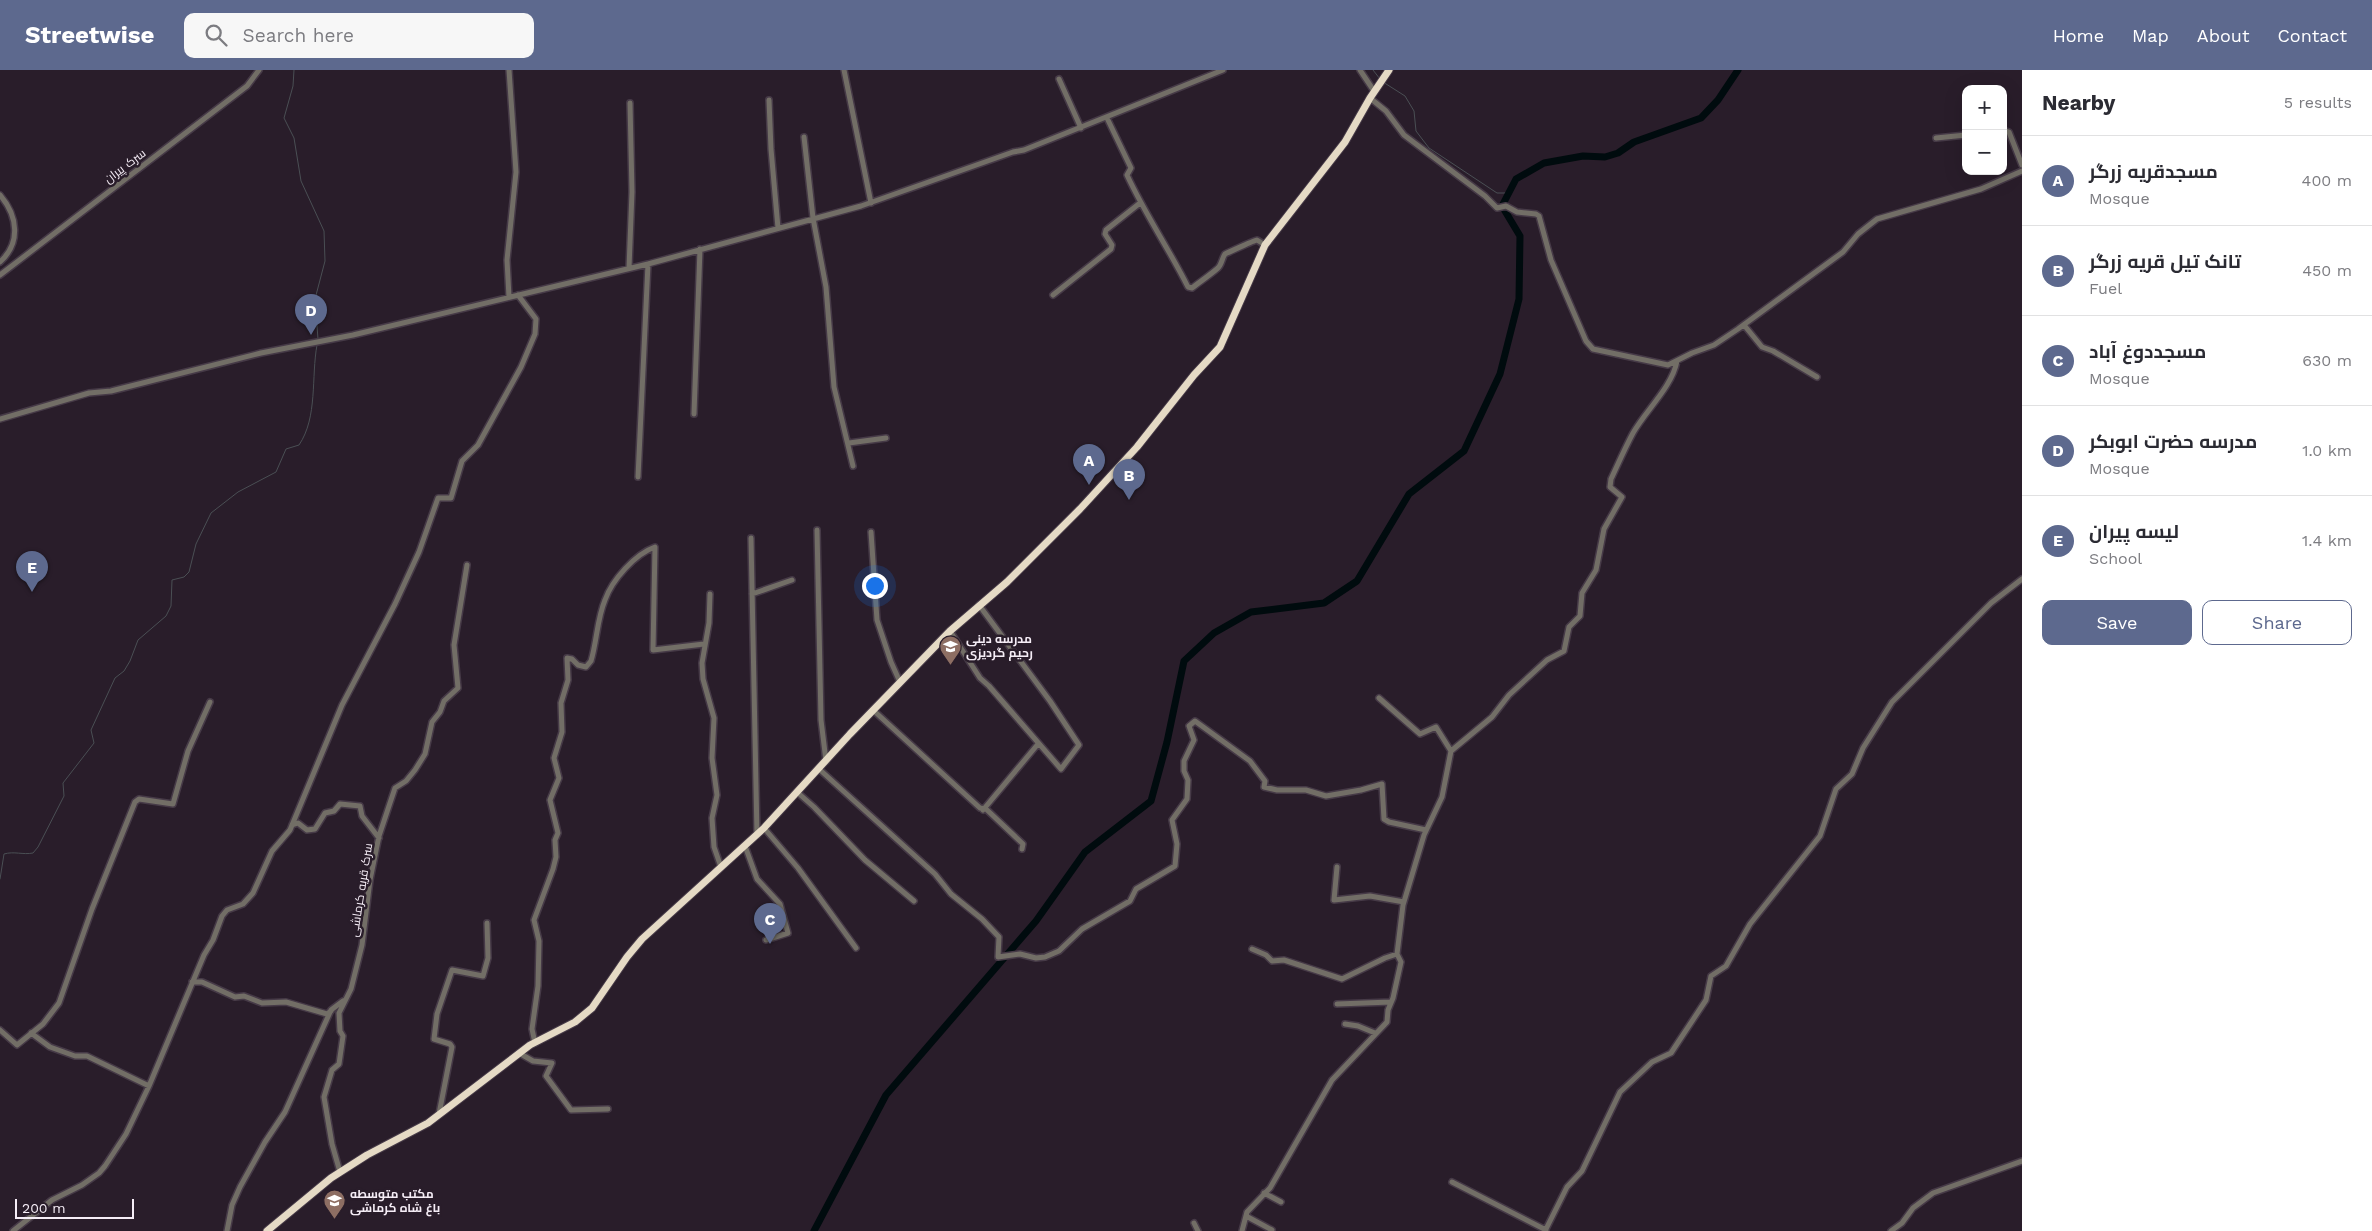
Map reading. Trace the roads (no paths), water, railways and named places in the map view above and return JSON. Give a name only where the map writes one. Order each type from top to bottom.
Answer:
[{"type":"highway","points":[[266,1231],[340,1172],[428,1123],[519,1053],[575,1022],[592,1008],[627,957],[642,939],[757,835],[873,710],[950,631],[1007,582],[1080,509],[1137,447],[1194,375],[1220,347],[1265,245],[1345,142],[1388,70]]},
{"type":"street","name":"سرک پیران","points":[[0,275],[247,86],[259,70]]},
{"type":"street","points":[[509,70],[516,172],[507,260],[509,297]]},
{"type":"street","points":[[844,70],[871,203]]},
{"type":"street","points":[[0,419],[89,392],[111,391],[260,353],[353,335],[648,264],[871,203],[1013,152],[1024,150],[1223,70]]},
{"type":"street","points":[[1360,70],[1374,91]]},
{"type":"street","points":[[1059,79],[1081,128]]},
{"type":"street","points":[[1370,98],[1386,111],[1404,134],[1485,196],[1497,208],[1506,206],[1517,212],[1540,216],[1551,260],[1586,341],[1593,349],[1668,365],[1714,345],[1744,325],[1837,258],[1858,234],[1877,220],[1982,189],[2022,171]]},
{"type":"street","points":[[769,100],[778,228]]},
{"type":"street","points":[[629,268],[632,192],[630,104]]},
{"type":"street","points":[[1107,118],[1131,168],[1127,175],[1140,203],[1166,244],[1190,288],[1220,266],[1222,259],[1230,250],[1244,247],[1252,240],[1257,240],[1265,245]]},
{"type":"street","points":[[2007,131],[2009,132],[2022,166]]},
{"type":"street","points":[[1936,138],[1962,135]]},
{"type":"street","points":[[804,137],[814,218],[826,287],[834,388],[853,466]]},
{"type":"street","points":[[0,195],[11,209],[14,245],[9,254],[0,262]]},
{"type":"street","points":[[0,205],[4,200]]},
{"type":"street","points":[[1053,296],[1111,249],[1112,246],[1106,230],[1140,203]]},
{"type":"street","points":[[694,414],[700,249]]},
{"type":"street","points":[[638,477],[648,264]]},
{"type":"street","points":[[13,1231],[52,1200],[82,1185],[99,1173],[126,1134],[149,1086],[192,982],[222,916],[227,910],[243,904],[253,893],[272,851],[284,839],[292,825],[342,705],[419,552],[438,498],[451,498],[462,461],[478,446],[525,359],[536,334],[536,319],[518,295]]},
{"type":"street","points":[[1744,325],[1762,347],[1773,351],[1817,377]]},
{"type":"street","points":[[1242,1231],[1248,1212],[1264,1193],[1290,1154],[1304,1126],[1332,1080],[1387,1022],[1388,1010],[1401,962],[1398,954],[1404,902],[1426,830],[1442,797],[1451,751],[1492,717],[1509,695],[1548,660],[1564,651],[1569,627],[1580,616],[1582,593],[1596,570],[1604,529],[1622,497],[1610,487],[1611,479],[1632,434],[1660,393],[1676,367],[1677,361]]},
{"type":"street","points":[[848,443],[886,438]]},
{"type":"street","points":[[817,530],[821,720],[826,761]]},
{"type":"street","points":[[871,532],[877,620],[900,682]]},
{"type":"street","points":[[751,538],[757,835]]},
{"type":"street","points":[[534,1043],[532,1029],[538,986],[539,941],[534,920],[556,857],[555,840],[558,833],[550,800],[558,778],[554,758],[562,732],[561,703],[568,680],[566,663],[568,658],[578,665],[586,666],[591,661],[605,599],[626,568],[645,551],[655,547],[653,650],[704,644]]},
{"type":"street","name":"سرک قریه کرماشی","points":[[340,1172],[332,1144],[324,1097],[330,1076],[339,1064],[343,1036],[339,1012],[343,1001],[351,989],[362,945],[370,880],[379,838],[395,788],[406,781],[415,770],[425,754],[432,722],[440,712],[444,700],[458,688],[454,645],[468,565]]},
{"type":"street","points":[[1452,1182],[1546,1230],[1567,1186],[1582,1171],[1620,1092],[1652,1062],[1671,1053],[1706,1000],[1711,976],[1726,966],[1750,924],[1820,836],[1836,789],[1852,774],[1863,748],[1892,702],[1991,603],[2022,579]]},
{"type":"street","points":[[752,594],[792,580]]},
{"type":"street","points":[[710,594],[709,623],[704,644],[703,679],[714,718],[712,758],[717,795],[712,818],[714,847],[721,867]]},
{"type":"street","points":[[950,631],[980,678],[1061,770],[1079,745],[1050,701],[979,605]]},
{"type":"street","points":[[1379,698],[1420,734],[1436,727],[1451,751]]},
{"type":"street","points":[[0,1030],[17,1045],[43,1024],[59,1004],[92,909],[136,802],[139,799],[173,804],[188,751],[210,702]]},
{"type":"street","points":[[873,710],[1023,844],[1022,849]]},
{"type":"street","points":[[819,769],[935,874],[952,894],[999,937],[998,957],[1020,954],[1036,958],[1045,957],[1059,951],[1082,929],[1130,901],[1136,889],[1175,866],[1177,844],[1172,820],[1187,799],[1188,780],[1184,771],[1184,761],[1194,740],[1189,726],[1195,721],[1250,761],[1265,781],[1264,787],[1277,790],[1306,790],[1326,796],[1382,784],[1384,819],[1426,830]]},
{"type":"street","points":[[983,810],[1038,744]]},
{"type":"street","points":[[797,792],[865,860],[914,901]]},
{"type":"street","points":[[292,825],[298,823],[307,830],[315,829],[325,813],[334,811],[340,804],[347,803],[360,806],[362,816],[379,838]]},
{"type":"street","points":[[764,828],[798,868],[856,948]]},
{"type":"street","points":[[745,846],[757,879],[780,904],[788,933],[766,940]]},
{"type":"street","points":[[1337,867],[1334,900],[1370,896],[1404,902]]},
{"type":"street","points":[[439,1114],[452,1047],[450,1044],[434,1039],[437,1014],[452,970],[483,976],[488,958],[488,923]]},
{"type":"street","points":[[1252,949],[1266,955],[1272,961],[1284,960],[1342,979],[1385,958],[1398,954]]},
{"type":"street","points":[[192,982],[202,982],[235,997],[244,996],[262,1003],[286,1002],[327,1014],[343,1001]]},
{"type":"street","points":[[1337,1004],[1391,1002]]},
{"type":"street","points":[[227,1231],[232,1204],[240,1187],[265,1142],[286,1112],[331,1010]]},
{"type":"street","points":[[1345,1024],[1358,1026],[1375,1033]]},
{"type":"street","points":[[31,1033],[50,1047],[75,1056],[87,1056],[149,1086]]},
{"type":"street","points":[[519,1053],[533,1061],[552,1063],[546,1076],[571,1110],[608,1109]]},
{"type":"street","points":[[1891,1231],[1902,1224],[1913,1208],[1933,1194],[2022,1161]]},
{"type":"street","points":[[1264,1193],[1281,1202]]},
{"type":"street","points":[[1246,1216],[1272,1230]]},
{"type":"street","points":[[1194,1223],[1198,1231]]},
{"type":"waterway","points":[[294,70],[293,86],[284,118],[294,138],[301,181],[324,231],[325,261],[315,299],[318,339]]},
{"type":"waterway","points":[[1373,70],[1380,79]]},
{"type":"waterway","points":[[814,1231],[886,1095],[1036,921],[1085,852],[1151,801],[1167,742],[1184,661],[1214,633],[1251,612],[1324,603],[1357,581],[1409,494],[1464,451],[1500,374],[1519,299],[1520,236],[1502,206],[1516,179],[1544,163],[1583,156],[1605,157],[1618,153],[1634,142],[1701,118],[1718,100],[1738,70]]},
{"type":"waterway","points":[[1383,82],[1405,96],[1414,111],[1416,131],[1429,148],[1497,193],[1508,193]]},
{"type":"waterway","points":[[0,879],[4,854],[33,853],[38,847],[64,796],[63,783],[94,743],[91,730],[115,678],[124,671],[138,640],[166,616],[171,606],[172,580],[184,577],[189,572],[196,544],[211,513],[238,492],[276,472],[286,449],[299,445],[309,422],[317,345]]},
{"type":"place","name":"مدرسه حضرت ابوبکر","points":[[311,335]]},
{"type":"place","name":"مسجدقریه زرگر","points":[[1089,485]]},
{"type":"place","name":"تانک تیل قریه زرگر","points":[[1129,500]]},
{"type":"place","name":"لیسه پیران","points":[[32,592]]},
{"type":"place","name":"مدرسه دینی رحیم گردیزی","points":[[950,665]]},
{"type":"place","name":"مسجددوغ آباد","points":[[770,944]]},
{"type":"place","name":"مکتب متوسطه باغ شاه کرماشی","points":[[334,1220]]}]
